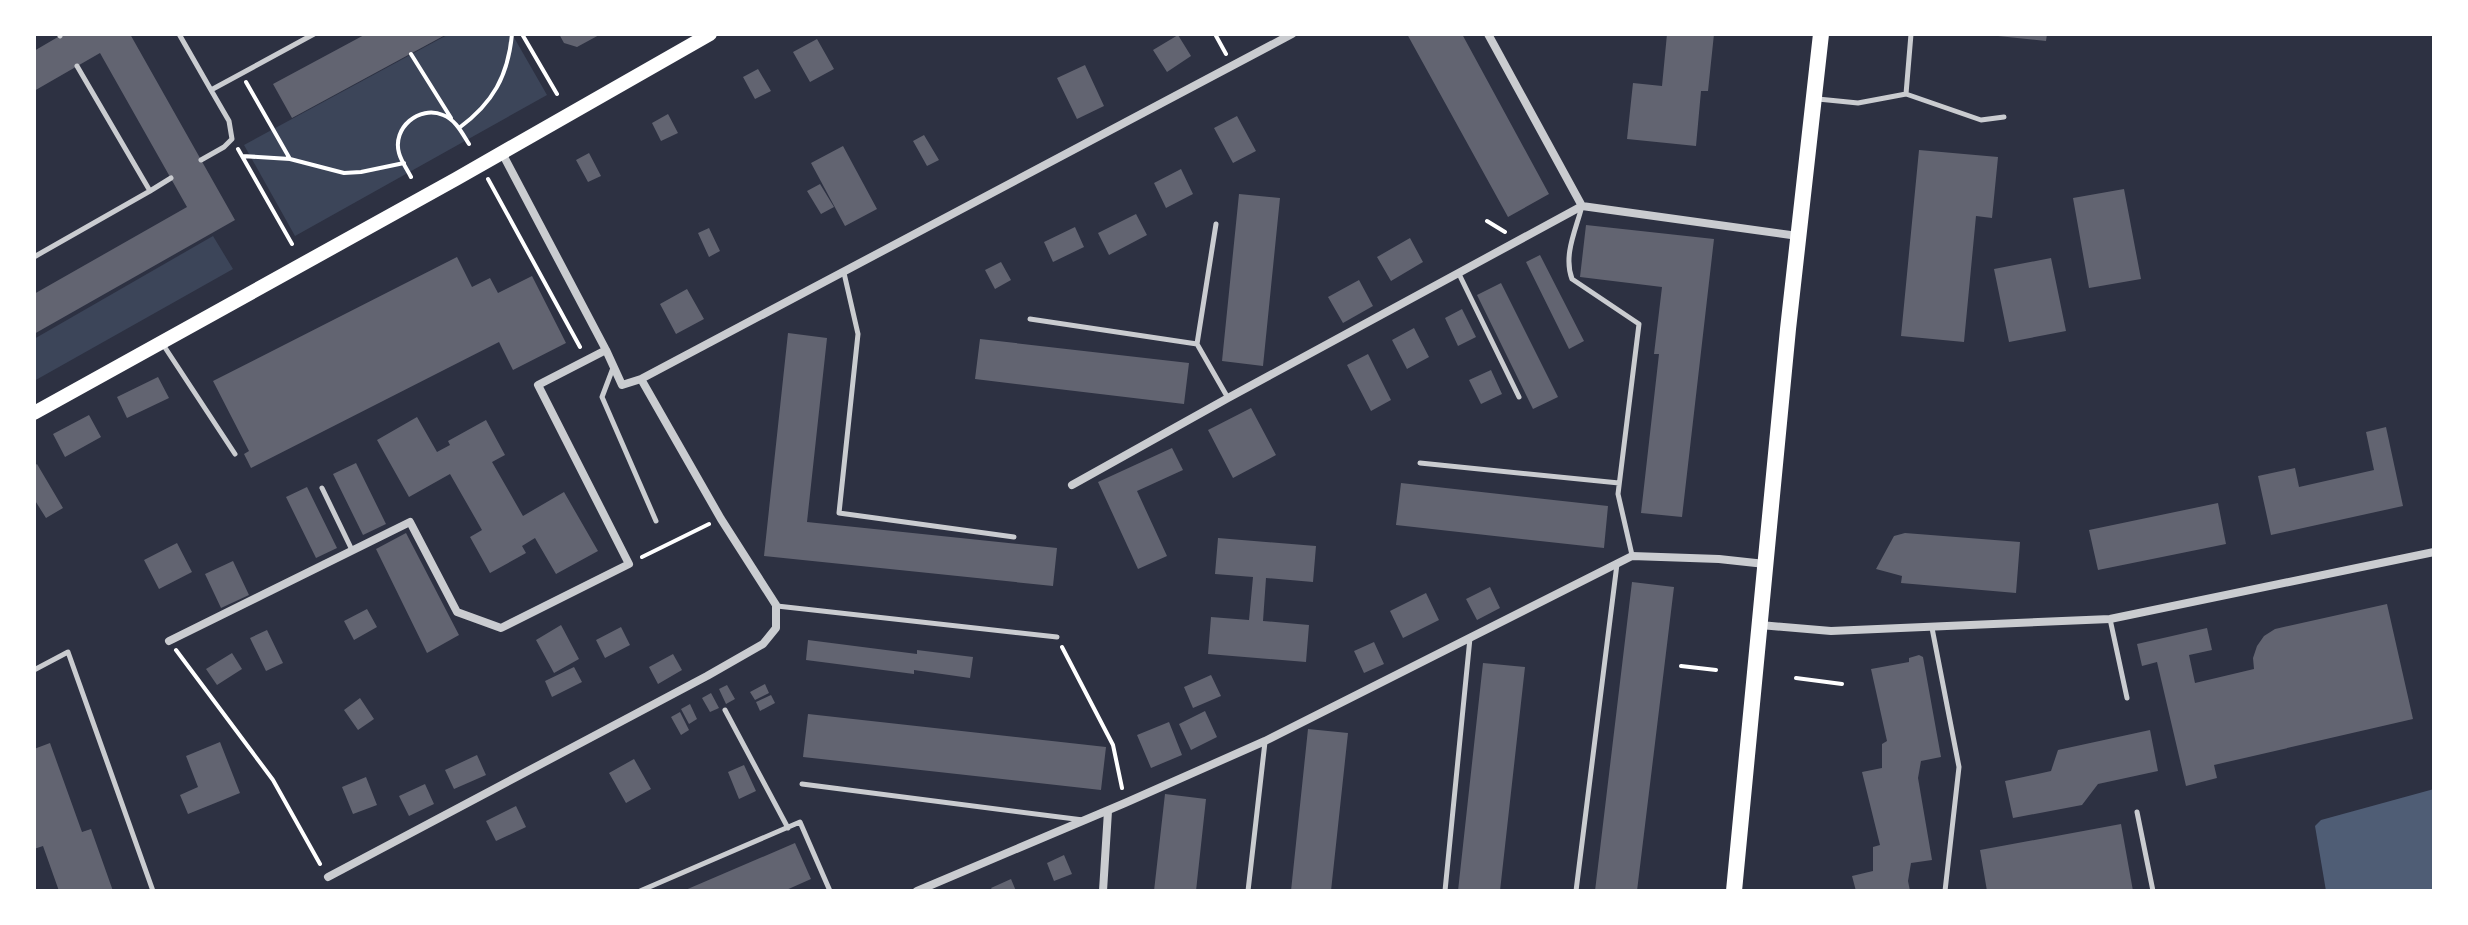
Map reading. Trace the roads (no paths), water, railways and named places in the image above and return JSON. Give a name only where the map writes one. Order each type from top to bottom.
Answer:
[{"type":"main road","points":[[34,413],[710,34]]},
{"type":"main road","points":[[1734,891],[1798,236],[1821,34]]},
{"type":"street","points":[[502,153],[622,385],[641,379],[844,273],[1292,34]]},
{"type":"street","points":[[1488,34],[1582,206]]},
{"type":"street","points":[[1072,485],[1582,206],[1798,236]]},
{"type":"street","points":[[169,641],[410,522],[457,612],[501,628],[629,564],[538,385],[606,350]]},
{"type":"street","points":[[328,877],[763,644],[776,628],[776,605],[721,519],[641,379]]},
{"type":"street","points":[[1759,625],[1831,631],[2110,619],[2434,552]]},
{"type":"street","points":[[917,891],[1265,741],[1632,556],[1765,564]]},
{"type":"street","points":[[1103,891],[1108,811]]},
{"type":"lane","points":[[179,34],[229,121],[232,139],[201,160]]},
{"type":"lane","points":[[211,90],[314,34]]},
{"type":"lane","points":[[1906,94],[1911,34]]},
{"type":"lane","points":[[77,66],[150,191]]},
{"type":"lane","points":[[1813,99],[1858,103],[1906,94],[1981,120],[2004,117]]},
{"type":"lane","points":[[34,257],[171,178]]},
{"type":"lane","points":[[1582,206],[1568,256],[1572,279],[1639,324],[1618,494],[1632,556]]},
{"type":"lane","points":[[1216,224],[1197,344],[1228,398]]},
{"type":"lane","points":[[844,273],[858,334],[839,513],[1014,537]]},
{"type":"lane","points":[[1459,274],[1519,397]]},
{"type":"lane","points":[[1030,319],[1197,344]]},
{"type":"lane","points":[[161,342],[235,454]]},
{"type":"lane","points":[[614,367],[602,397],[656,521]]},
{"type":"lane","points":[[1420,463],[1619,483]]},
{"type":"lane","points":[[322,488],[352,550]]},
{"type":"lane","points":[[1576,891],[1617,564]]},
{"type":"lane","points":[[776,605],[1057,637]]},
{"type":"lane","points":[[2110,619],[2127,698]]},
{"type":"lane","points":[[1932,627],[1959,767],[1945,891]]},
{"type":"lane","points":[[1445,891],[1470,638]]},
{"type":"lane","points":[[34,670],[68,652],[153,891]]},
{"type":"lane","points":[[725,710],[788,828]]},
{"type":"lane","points":[[1248,891],[1265,741]]},
{"type":"lane","points":[[802,784],[1086,820]]},
{"type":"lane","points":[[2137,812],[2153,891]]},
{"type":"lane","points":[[640,891],[800,822],[830,891]]}]
